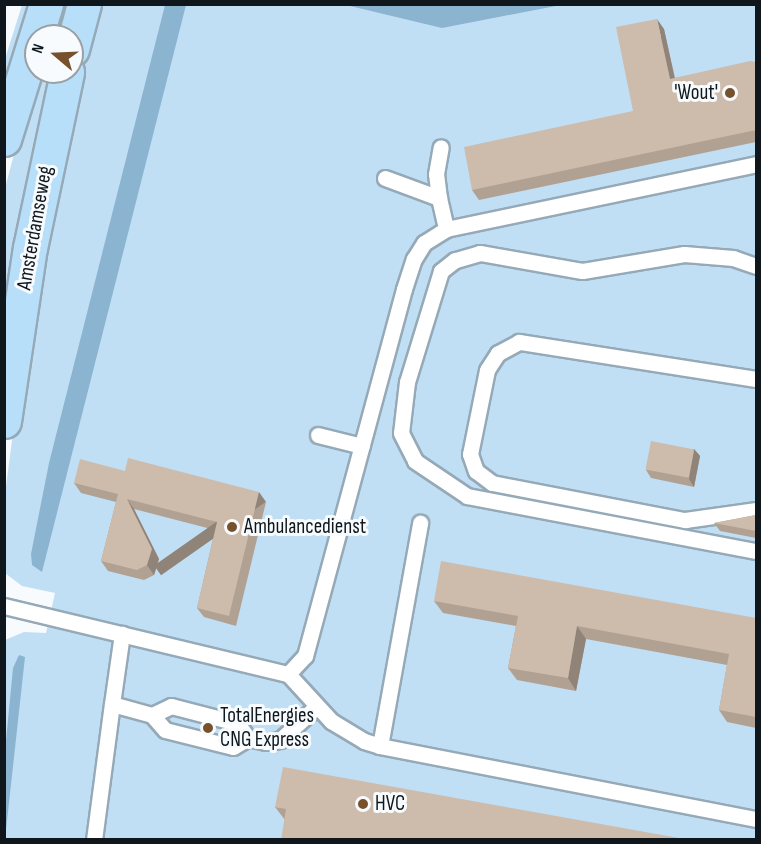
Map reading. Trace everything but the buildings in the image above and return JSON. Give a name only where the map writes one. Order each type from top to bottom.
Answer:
[{"type":"main road","points":[[4,139],[46,4]]},
{"type":"main road","points":[[79,24],[84,4]]},
{"type":"main road","name":"Amsterdamseweg","points":[[4,421],[32,237],[64,84]]},
{"type":"lane","points":[[441,147],[436,174],[446,229]]},
{"type":"lane","points":[[288,674],[305,656],[414,259],[429,237],[446,229],[756,164]]},
{"type":"lane","points":[[385,177],[439,198]]},
{"type":"lane","points":[[756,266],[733,258],[684,254],[582,271],[480,253],[455,260],[441,271],[407,382],[401,433],[416,461],[467,496],[756,550]]},
{"type":"lane","points":[[756,379],[519,342],[498,353],[487,370],[470,454],[476,471],[492,483],[685,520],[756,510]]},
{"type":"lane","points":[[318,435],[362,446]]},
{"type":"lane","points":[[380,746],[420,524]]},
{"type":"lane","points":[[4,606],[288,674],[316,707],[347,732],[380,746],[756,819]]},
{"type":"lane","points":[[94,840],[122,634]]},
{"type":"lane","points":[[112,704],[152,715],[165,730],[232,747],[248,738]]},
{"type":"lane","points":[[152,715],[171,706],[237,723],[248,738],[266,742],[280,740],[316,707]]},
{"type":"shaded area","points":[[22,5],[31,5],[5,87],[5,59]]},
{"type":"shaded area","points":[[57,5],[69,5],[64,24],[51,24]]},
{"type":"shaded area","points":[[95,5],[756,5],[756,839],[5,839],[5,640],[24,632],[46,633],[55,593],[22,586],[5,573],[5,494],[24,348],[72,91],[74,84],[84,84],[84,46]]},
{"type":"shaded area","points":[[165,5],[186,5],[42,572],[32,565],[31,554],[49,463]]},
{"type":"shaded area","points":[[346,5],[561,5],[442,28]]},
{"type":"shaded area","points":[[33,84],[50,84],[5,316],[5,188]]},
{"type":"shaded area","points":[[19,655],[25,657],[5,839],[5,751],[13,668]]},
{"type":"place","name":"'Wout'","points":[[730,93]]},
{"type":"place","name":"Ambulancedienst","points":[[232,527]]},
{"type":"place","name":"TotalEnergies CNG Express","points":[[208,728]]},
{"type":"place","name":"HVC","points":[[363,804]]}]
